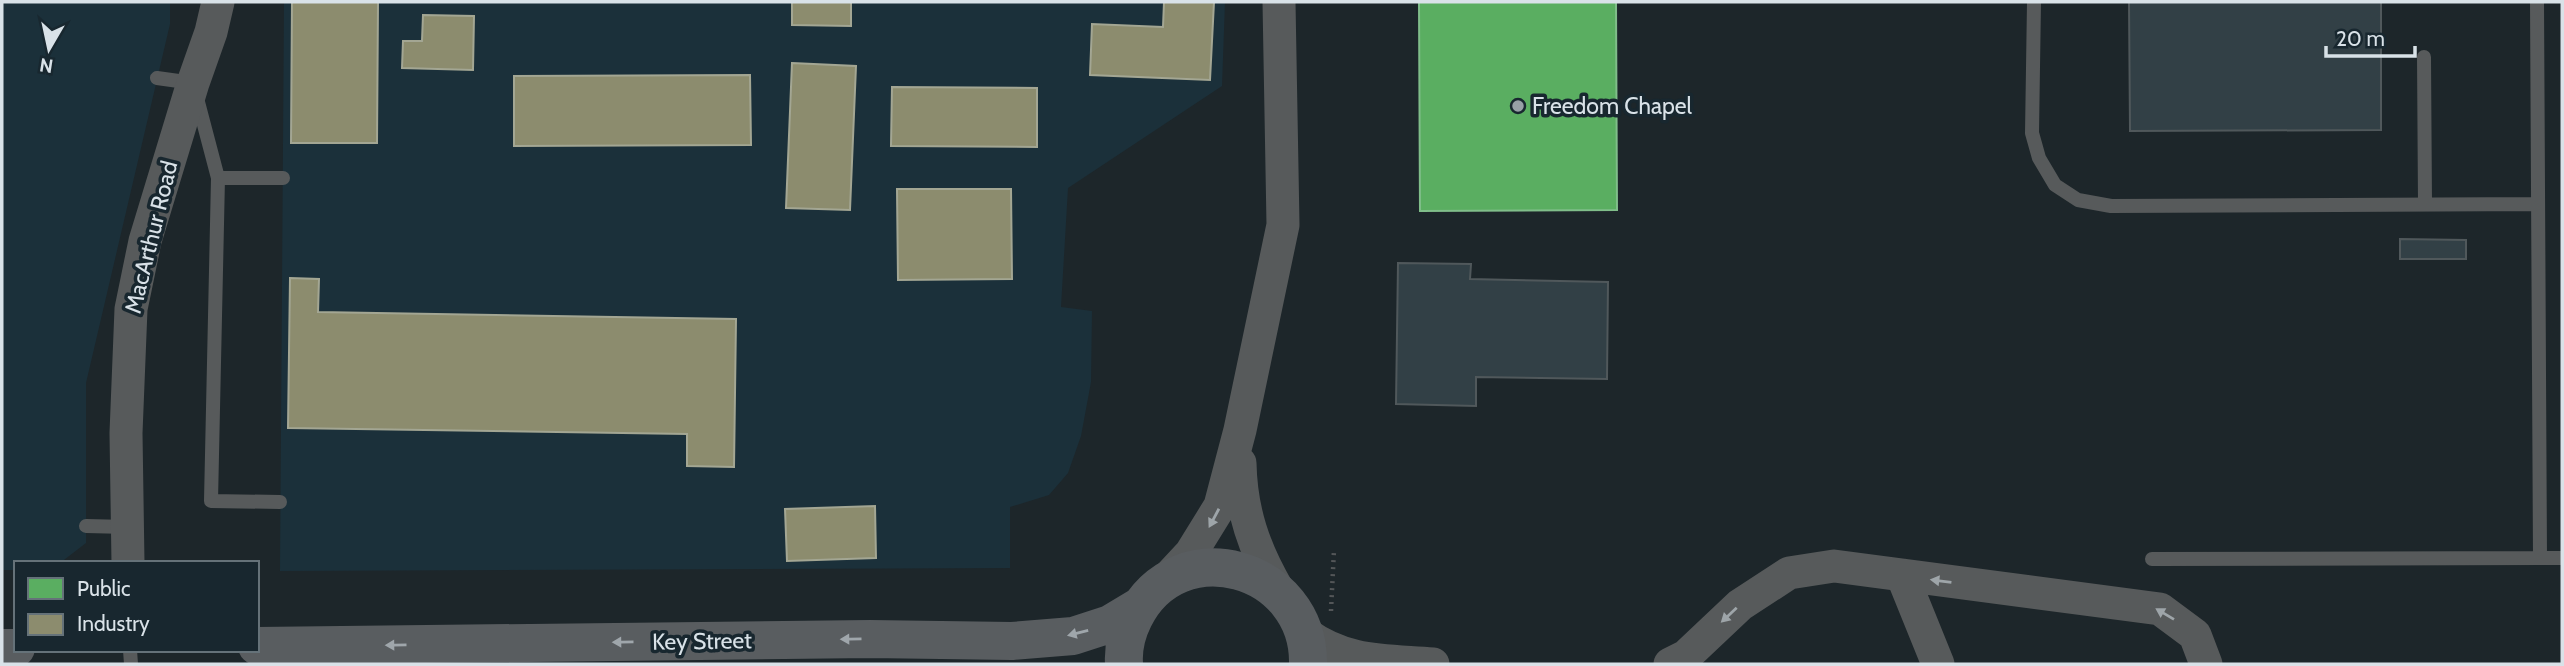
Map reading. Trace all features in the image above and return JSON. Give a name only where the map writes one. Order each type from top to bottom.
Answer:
[{"type":"main road","name":"Key Street","points":[[259,646],[842,639],[1012,640],[1073,636],[1110,624],[1192,570],[1222,567],[1252,574],[1278,590]]},
{"type":"main road","points":[[1278,590],[1294,609],[1307,649]]},
{"type":"main road","points":[[1124,664],[1128,630],[1152,594]]},
{"type":"street","name":"MacArthur Road","points":[[128,561],[126,433],[131,309],[145,240],[211,32],[218,2]]},
{"type":"street","points":[[1152,594],[1191,553],[1207,531],[1220,506],[1240,429],[1283,225],[1279,2]]},
{"type":"street","points":[[1240,429],[1241,494],[1253,542],[1278,590]]},
{"type":"street","points":[[1670,664],[1686,656],[1740,605],[1789,573],[1834,566],[2160,609],[2195,635],[2206,664]]},
{"type":"street","points":[[1902,575],[1938,664]]},
{"type":"street","points":[[1307,649],[1324,647],[1343,654],[1433,664]]},
{"type":"lane","points":[[2034,2],[2032,133],[2039,158],[2055,185],[2078,200],[2111,206],[2538,204]]},
{"type":"lane","points":[[2537,2],[2540,558]]},
{"type":"lane","points":[[2424,57],[2425,204]]},
{"type":"lane","points":[[157,78],[193,83],[218,178],[211,500],[280,502]]},
{"type":"lane","points":[[218,178],[283,178]]},
{"type":"lane","points":[[86,526],[127,527]]},
{"type":"lane","points":[[2152,559],[2562,558]]},
{"type":"shaded area","points":[[2,2],[170,2],[170,24],[86,383],[86,543],[63,561],[14,561],[14,570],[2,570]]},
{"type":"shaded area","points":[[284,2],[1225,2],[1222,86],[1068,188],[1061,307],[1092,311],[1091,382],[1081,436],[1068,473],[1049,495],[1010,507],[1010,568],[280,571]]},
{"type":"building: Public","name":"Freedom Chapel","points":[[1419,2],[1616,2],[1617,210],[1420,211]]},
{"type":"building: Industry","points":[[292,2],[378,2],[377,143],[291,143]]},
{"type":"building: Industry","points":[[792,2],[851,2],[851,26],[792,25]]},
{"type":"building: Industry","points":[[1164,2],[1214,2],[1210,80],[1090,75],[1092,24],[1163,27]]},
{"type":"building: Industry","points":[[423,15],[474,16],[473,70],[402,68],[403,41],[422,41]]},
{"type":"building: Industry","points":[[792,63],[856,66],[850,210],[786,208]]},
{"type":"building: Industry","points":[[750,75],[751,145],[514,146],[514,76]]},
{"type":"building: Industry","points":[[892,87],[1037,88],[1037,147],[891,146]]},
{"type":"building: Industry","points":[[897,189],[1011,189],[1012,279],[898,280]]},
{"type":"building: Industry","points":[[290,278],[319,279],[318,312],[736,319],[734,467],[687,466],[687,434],[288,428]]},
{"type":"building: Industry","points":[[875,506],[876,558],[787,561],[785,509]]},
{"type":"building: Other","points":[[2129,2],[2381,2],[2381,130],[2130,131]]},
{"type":"building: Other","points":[[2400,239],[2466,240],[2466,259],[2400,259]]},
{"type":"building: Other","points":[[1398,263],[1471,264],[1470,279],[1608,282],[1607,379],[1476,377],[1476,406],[1396,404]]},
{"type":"place","name":"Freedom Chapel","points":[[1518,106]]}]
